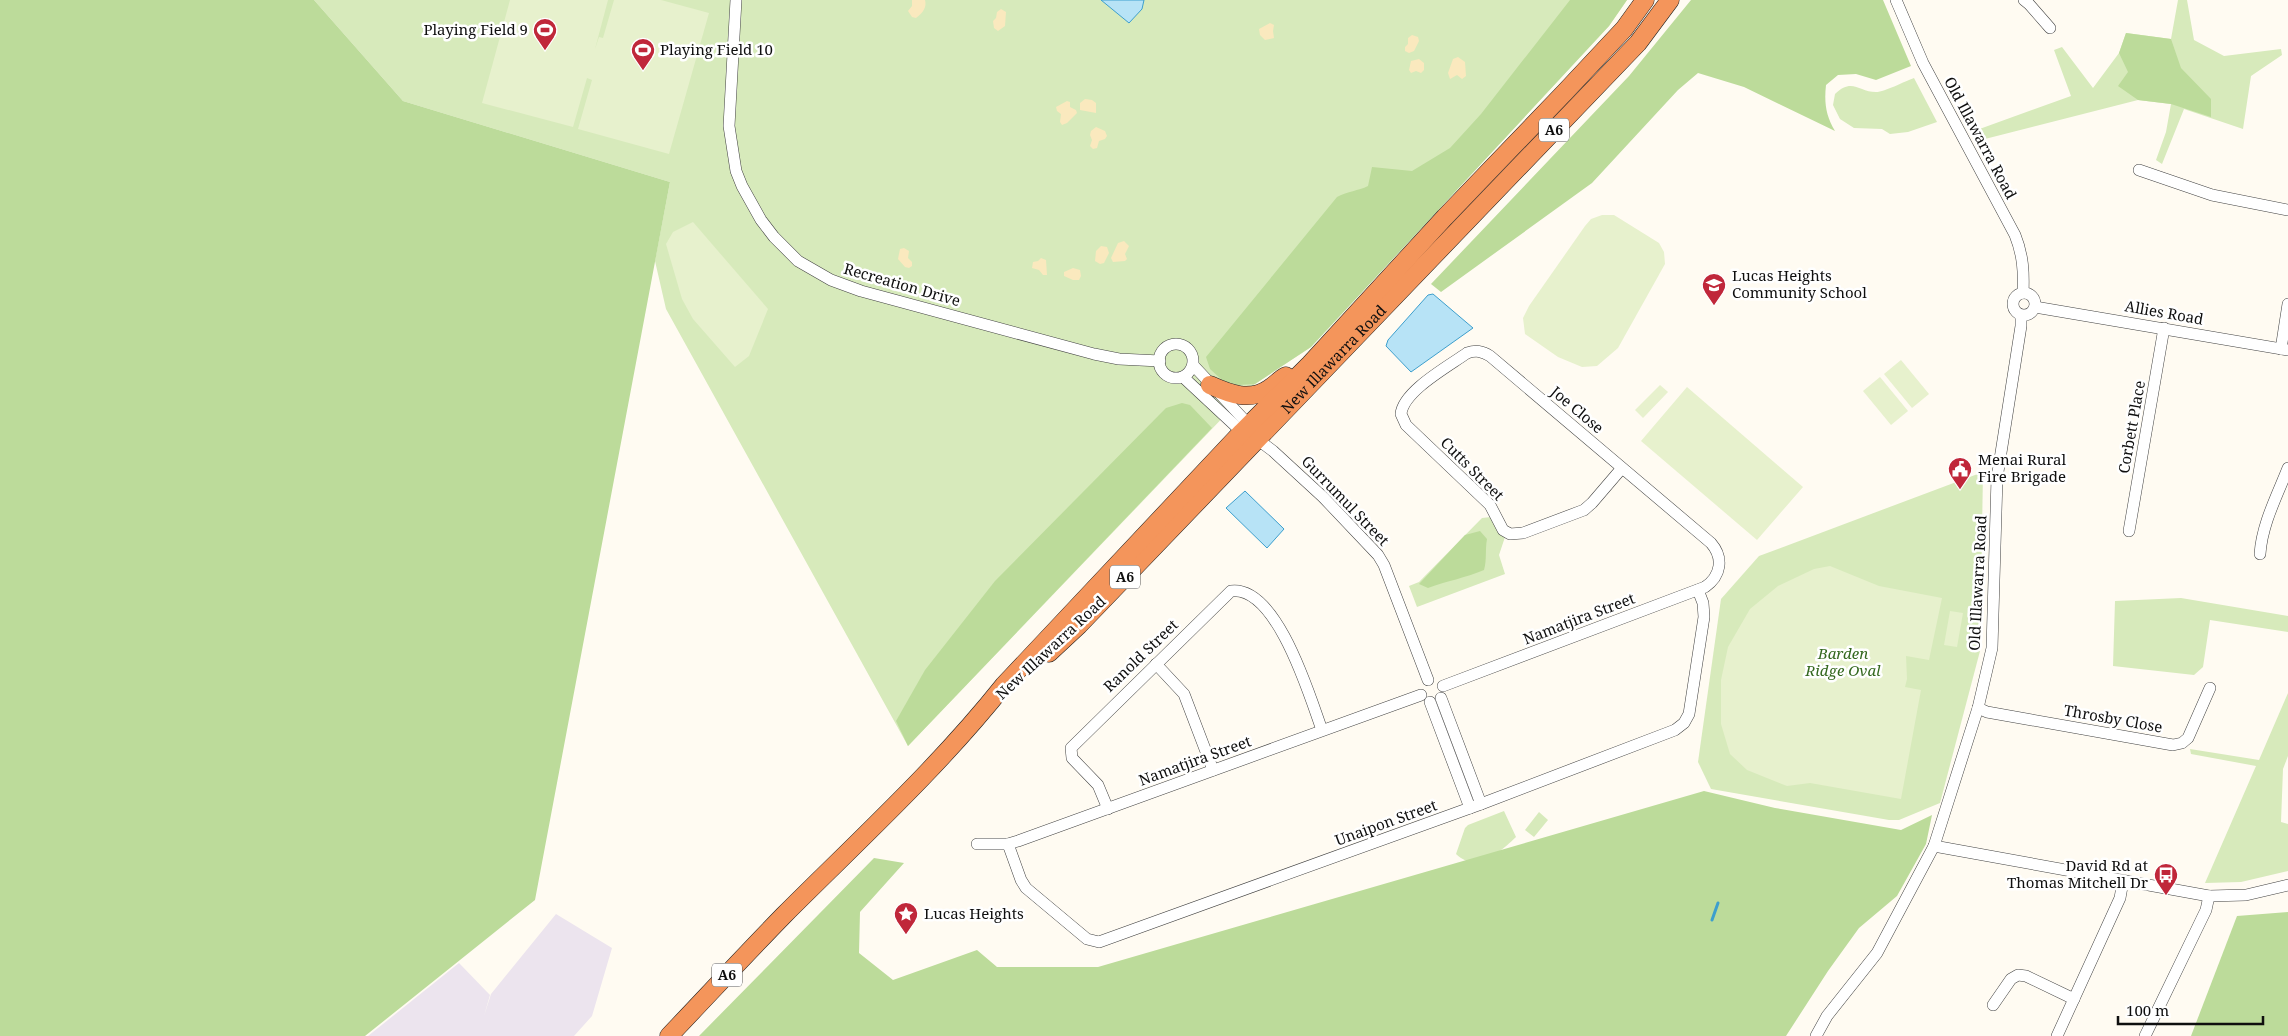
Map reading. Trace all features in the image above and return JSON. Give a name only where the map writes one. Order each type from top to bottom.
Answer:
[{"type":"highway","name":"New Illawarra Road","points":[[669,1036],[784,915],[891,810],[986,707],[1009,691],[1079,625],[1310,364],[1624,29],[1645,0]]},
{"type":"highway","name":"New Illawarra Road","points":[[1249,432],[1631,50],[1670,0]]},
{"type":"highway","points":[[1210,385],[1230,394],[1250,396],[1269,389],[1283,377],[1310,364]]},
{"type":"street","name":"Recreation Drive","points":[[736,0],[729,126],[736,171],[761,220],[774,237],[798,261],[831,280],[861,291],[1094,354],[1119,359],[1160,361]]},
{"type":"street","name":"Old Illawarra Road","points":[[1896,0],[1924,63],[2015,235],[2022,253],[2024,272],[2023,293]]},
{"type":"street","points":[[2024,0],[2050,28]]},
{"type":"street","points":[[2140,170],[2212,195],[2288,210]]},
{"type":"street","points":[[2023,293],[2032,297],[2035,307],[2032,313],[2021,316],[2015,312],[2012,304],[2017,295],[2023,293]]},
{"type":"street","points":[[2284,350],[2288,304]]},
{"type":"street","name":"Allies Road","points":[[2035,307],[2284,350]]},
{"type":"street","name":"Old Illawarra Road","points":[[1816,1036],[1827,1016],[1877,953],[1934,846],[1978,708],[1992,648],[1997,478],[2021,316]]},
{"type":"street","name":"Corbett Place","points":[[2129,532],[2164,328]]},
{"type":"street","points":[[1193,365],[1183,377],[1174,378],[1165,374],[1160,361],[1163,352],[1176,345],[1190,351],[1193,365],[1249,432]]},
{"type":"street","name":"Joe Close","points":[[1401,414],[1404,402],[1414,391],[1467,353],[1479,351],[1490,356],[1711,543],[1718,555],[1719,570]]},
{"type":"street","points":[[1183,377],[1249,432]]},
{"type":"street","name":"Cutts Street","points":[[1401,414],[1406,425],[1490,505],[1503,530],[1510,534],[1523,533],[1584,510],[1622,468]]},
{"type":"street","name":"Gurrumul Street","points":[[1249,432],[1273,450],[1316,491],[1378,555],[1386,570],[1428,680]]},
{"type":"street","points":[[2260,554],[2261,540],[2266,522],[2288,468]]},
{"type":"street","name":"Namatjira Street","points":[[1442,692],[1698,590],[1712,583],[1719,570]]},
{"type":"street","name":"Ranold Street","points":[[1108,809],[1098,785],[1074,762],[1071,753],[1074,742],[1231,590],[1241,590],[1249,594],[1269,613],[1286,638],[1322,730]]},
{"type":"street","name":"Unaipon Street","points":[[1008,844],[1021,880],[1026,888],[1087,939],[1099,942],[1476,806],[1675,730],[1684,723],[1689,714],[1704,617],[1704,610],[1698,590]]},
{"type":"street","points":[[1156,664],[1184,694],[1213,770]]},
{"type":"street","points":[[1428,680],[1438,681],[1476,806],[1426,699],[1422,685],[1428,680]]},
{"type":"street","name":"Throsby Close","points":[[1978,708],[1987,712],[2173,745],[2182,743],[2188,738],[2210,688]]},
{"type":"street","points":[[1426,699],[1436,702],[1442,692]]},
{"type":"street","name":"Namatjira Street","points":[[977,844],[1008,844],[1322,730],[1426,699]]},
{"type":"street","points":[[1934,846],[2209,896],[2246,895],[2288,885]]},
{"type":"street","points":[[2057,1036],[2120,898],[2123,881]]},
{"type":"street","points":[[2145,1036],[2206,910],[2209,896]]},
{"type":"street","points":[[1993,1005],[2011,979],[2018,975],[2026,976],[2074,999]]},
{"type":"shaded area","points":[[556,914],[612,948],[592,1016],[574,1036],[368,1036],[459,963],[490,995],[484,1016],[491,994]]},
{"type":"green space","points":[[0,0],[314,0],[403,101],[670,182],[535,900],[365,1036],[0,1036]]},
{"type":"green space","points":[[314,0],[1627,0],[1609,26],[1311,347],[1255,384],[908,746],[666,309],[655,261],[670,182],[403,101]]},
{"type":"green space","points":[[510,0],[608,0],[595,49],[599,37],[603,38],[614,0],[661,0],[709,13],[669,154],[578,129],[592,80],[587,78],[573,127],[482,103]]},
{"type":"green space","points":[[1570,0],[1627,0],[1609,26],[1311,347],[1255,384],[1238,385],[1222,380],[1210,369],[1206,357],[1337,197],[1368,186],[1372,167],[1412,171],[1450,148],[1481,114]]},
{"type":"green space","points":[[1691,0],[1883,0],[1911,66],[1876,80],[1856,74],[1838,75],[1826,85],[1826,109],[1835,131],[1744,87],[1698,73],[1678,90],[1592,183],[1441,292],[1431,284],[1629,76]]},
{"type":"green space","points":[[2178,0],[2187,0],[2194,40],[2224,56],[2281,49],[2282,55],[2251,76],[2243,129],[2184,109],[2162,164],[2156,160],[2166,132],[2171,104],[2138,100],[1981,140],[1974,131],[2071,96],[2054,50],[2062,47],[2093,88],[2119,53],[2126,33],[2171,39]]},
{"type":"green space","points":[[2126,33],[2171,39],[2181,68],[2211,99],[2211,117],[2171,104],[2138,100],[2118,86],[2128,72],[2119,53]]},
{"type":"green space","points":[[1914,78],[1937,122],[1908,132],[1890,134],[1882,129],[1854,128],[1840,119],[1833,105],[1835,94],[1846,87],[1851,86],[1880,92]]},
{"type":"green space","points":[[1602,215],[1614,215],[1659,243],[1664,252],[1665,264],[1618,348],[1597,366],[1582,367],[1558,357],[1525,334],[1523,318],[1529,306],[1585,226],[1591,219]]},
{"type":"green space","points":[[693,222],[768,309],[749,356],[735,367],[693,319],[682,299],[666,244],[673,232]]},
{"type":"green space","points":[[1901,360],[1929,394],[1912,408],[1884,374]]},
{"type":"green space","points":[[1880,377],[1908,411],[1891,425],[1863,391]]},
{"type":"green space","points":[[1660,385],[1668,392],[1643,418],[1635,410]]},
{"type":"green space","points":[[1687,387],[1803,487],[1757,540],[1641,441]]},
{"type":"green space","points":[[1182,403],[1190,405],[1212,428],[908,746],[896,721],[925,670],[995,581],[1166,408]]},
{"type":"green space","name":"Barden Ridge Oval","points":[[1983,472],[1980,651],[1940,803],[1899,820],[1889,820],[1711,789],[1698,762],[1721,599],[1759,556]]},
{"type":"green space","points":[[1491,517],[1505,537],[1499,555],[1505,574],[1417,607],[1409,586],[1419,582],[1482,518]]},
{"type":"green space","points":[[1480,531],[1487,539],[1484,570],[1428,588],[1419,584],[1465,535]]},
{"type":"green space","points":[[1830,566],[1879,586],[1942,598],[1929,660],[1906,656],[1907,679],[1905,687],[1921,690],[1901,799],[1810,783],[1787,786],[1747,770],[1730,754],[1721,724],[1721,680],[1728,647],[1750,609],[1778,586],[1814,569]]},
{"type":"green space","points":[[2181,598],[2288,616],[2288,632],[2210,620],[2203,667],[2194,675],[2113,666],[2115,601]]},
{"type":"green space","points":[[1950,611],[1963,613],[1957,647],[1944,645]]},
{"type":"green space","points":[[2288,693],[2288,756],[2283,769],[2281,822],[2288,824],[2288,871],[2241,882],[2205,883],[2256,766],[2191,754],[2190,749],[2259,760]]},
{"type":"green space","points":[[1704,791],[1775,808],[1901,830],[1932,815],[1926,844],[1897,896],[1859,928],[1828,971],[1786,1036],[699,1036],[874,858],[904,863],[860,912],[859,953],[893,980],[977,950],[997,967],[1098,967]]},
{"type":"green space","points":[[1504,811],[1516,837],[1510,843],[1488,859],[1480,861],[1464,860],[1456,854],[1465,828],[1468,825]]},
{"type":"green space","points":[[1539,812],[1548,820],[1534,837],[1525,830]]},
{"type":"green space","points":[[2288,912],[2288,1036],[2191,1036],[2237,916]]},
{"type":"sand","points":[[912,0],[925,0],[924,10],[916,18],[912,17],[908,11],[912,6]]},
{"type":"sand","points":[[1001,9],[1006,12],[1005,26],[998,31],[994,28],[993,21],[996,18],[997,12]]},
{"type":"sand","points":[[1270,23],[1274,25],[1274,38],[1265,40],[1260,35],[1259,29]]},
{"type":"sand","points":[[1412,35],[1418,37],[1419,41],[1414,51],[1409,53],[1405,51],[1405,47],[1408,44],[1408,38]]},
{"type":"sand","points":[[1458,57],[1465,62],[1466,76],[1462,79],[1457,75],[1450,79],[1448,73],[1453,59]]},
{"type":"sand","points":[[1419,59],[1424,63],[1424,70],[1421,73],[1416,71],[1411,73],[1409,70],[1411,61]]},
{"type":"sand","points":[[1085,99],[1096,103],[1096,113],[1080,110],[1080,103]]},
{"type":"sand","points":[[1067,101],[1070,102],[1070,107],[1076,110],[1077,113],[1067,123],[1062,125],[1060,122],[1061,114],[1057,111],[1056,107]]},
{"type":"sand","points":[[1096,127],[1105,131],[1107,136],[1099,141],[1097,148],[1093,149],[1090,146],[1092,140],[1090,135],[1091,131]]},
{"type":"sand","points":[[1124,241],[1129,246],[1125,254],[1127,259],[1125,261],[1113,262],[1111,258],[1118,243]]},
{"type":"sand","points":[[1101,246],[1107,247],[1109,253],[1104,263],[1100,264],[1095,261],[1096,251]]},
{"type":"sand","points":[[904,248],[909,251],[908,258],[912,262],[912,266],[909,268],[905,267],[898,259],[900,249]]},
{"type":"sand","points":[[1041,258],[1046,260],[1047,275],[1043,275],[1039,270],[1032,268],[1033,262]]},
{"type":"sand","points":[[1073,268],[1080,270],[1081,276],[1079,280],[1073,280],[1064,276],[1064,272]]},
{"type":"water","points":[[1101,0],[1144,0],[1142,9],[1129,23]]},
{"type":"water","points":[[1433,294],[1473,328],[1411,372],[1386,346],[1388,340],[1428,295]]},
{"type":"water","points":[[1245,491],[1284,529],[1267,548],[1226,508]]},
{"type":"waterway","points":[[1712,920],[1718,903]]},
{"type":"place","name":"Playing Field 9","points":[[545,51]]},
{"type":"place","name":"Playing Field 10","points":[[643,71]]},
{"type":"place","name":"Lucas Heights Community School","points":[[1714,306]]},
{"type":"place","name":"Menai Rural Fire Brigade","points":[[1960,490]]},
{"type":"place","name":"David Rd at Thomas Mitchell Dr","points":[[2166,896]]},
{"type":"place","name":"Lucas Heights","points":[[906,935]]}]
